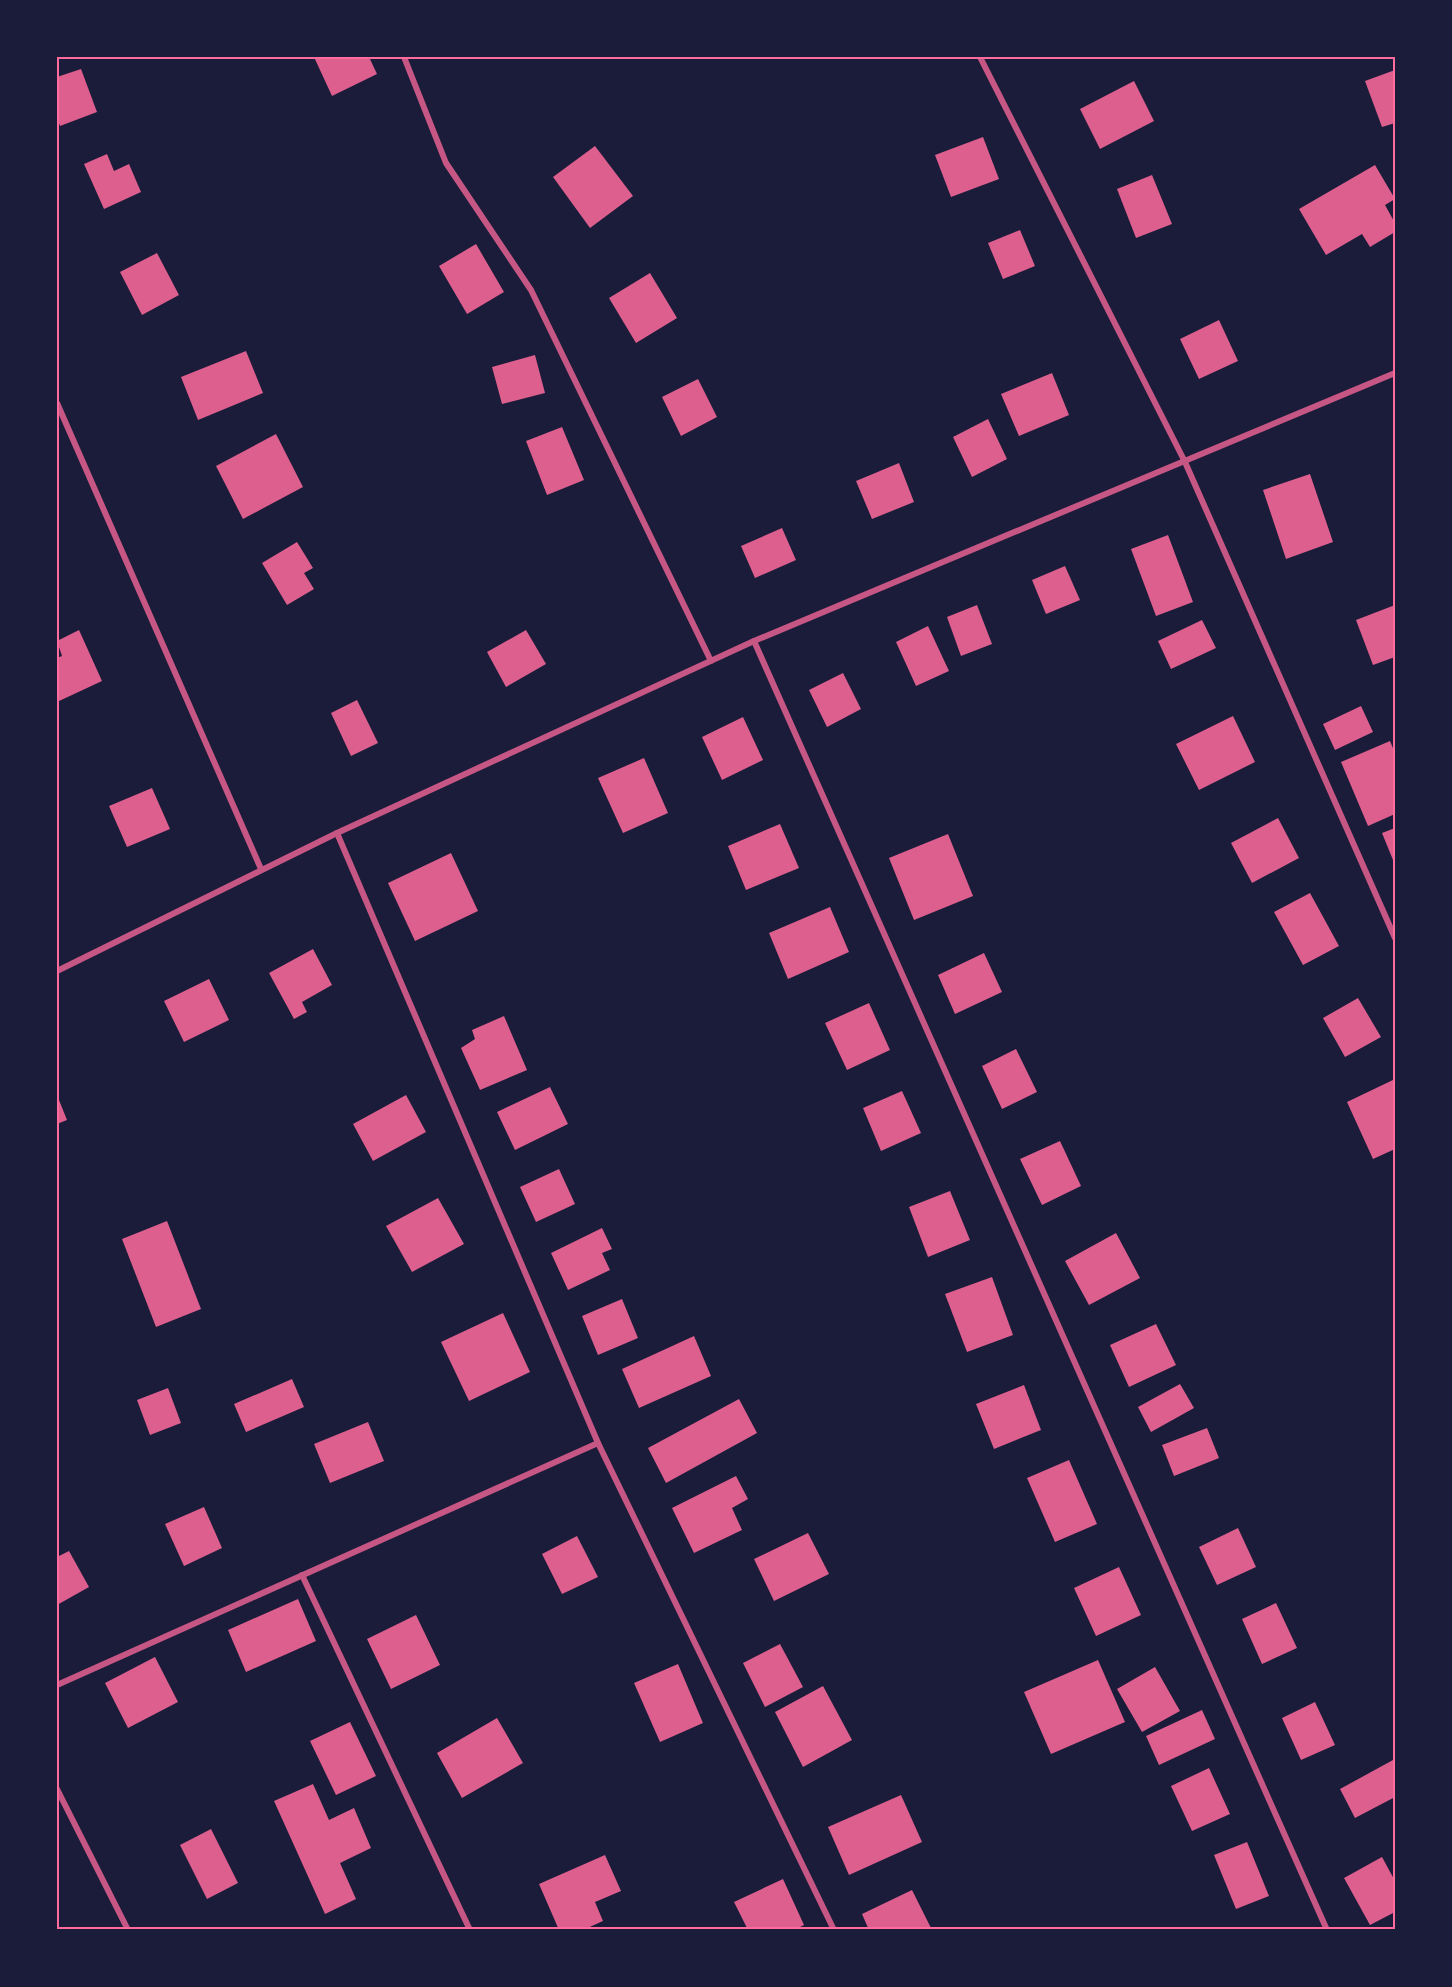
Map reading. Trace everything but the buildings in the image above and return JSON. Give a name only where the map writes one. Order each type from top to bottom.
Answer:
[{"type":"street","points":[[404,57],[446,163],[531,290],[711,661]]},
{"type":"street","points":[[980,57],[1185,462],[1395,938]]},
{"type":"street","points":[[57,971],[337,833],[754,641],[1395,373]]},
{"type":"street","points":[[57,403],[261,869]]},
{"type":"street","points":[[754,641],[1327,1930]]},
{"type":"street","points":[[337,833],[598,1443],[834,1930]]},
{"type":"street","points":[[57,1685],[598,1443]]},
{"type":"street","points":[[302,1575],[471,1930]]},
{"type":"street","points":[[57,1789],[128,1930]]}]
